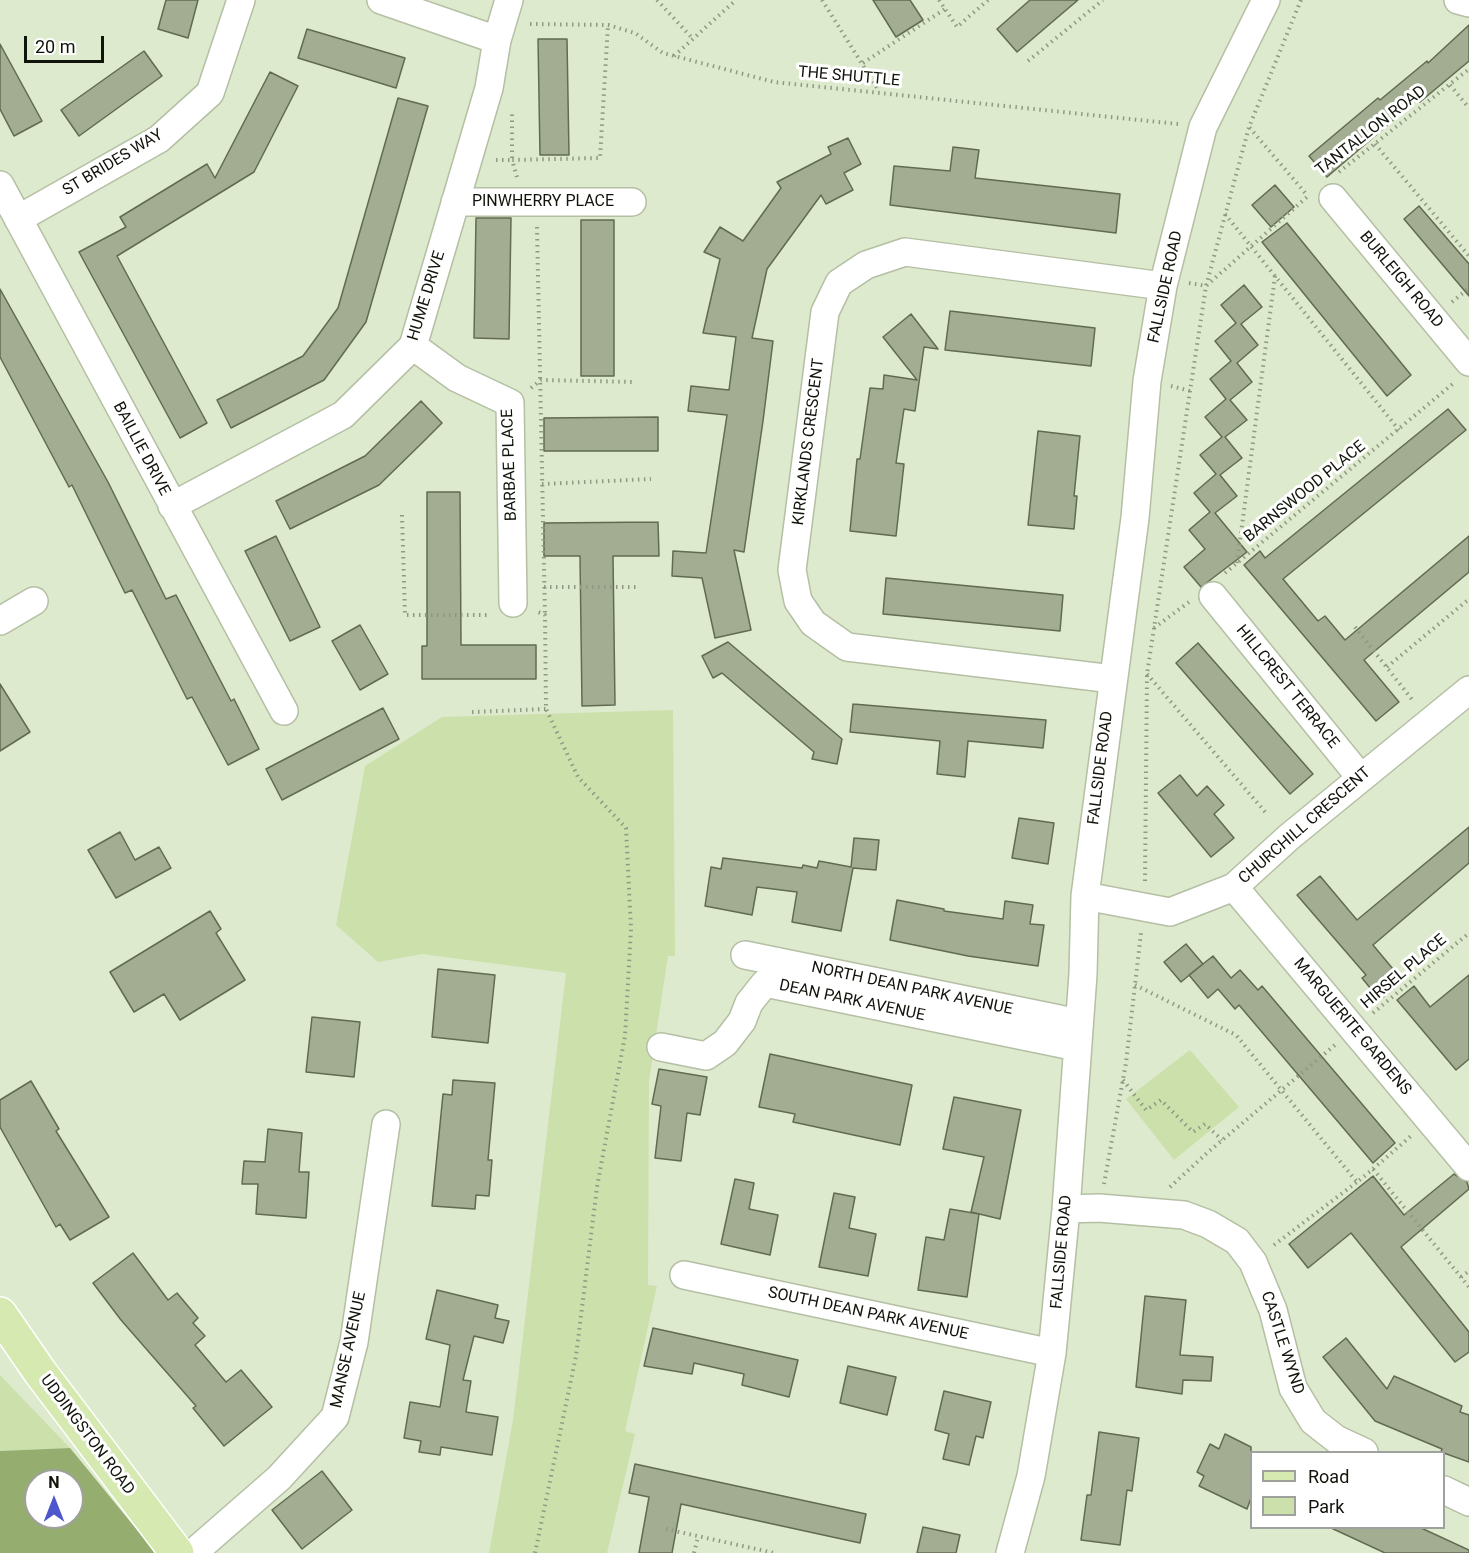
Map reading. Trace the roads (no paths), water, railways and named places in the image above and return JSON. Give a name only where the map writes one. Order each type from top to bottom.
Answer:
[{"type":"main road","name":"UDDINGSTON ROAD","points":[[0,1314],[40,1372],[177,1553]]},
{"type":"street","name":"ST BRIDES WAY","points":[[18,219],[159,139],[210,93],[241,0]]},
{"type":"street","points":[[381,0],[503,21]]},
{"type":"street","name":"FALLSIDE ROAD","points":[[1010,1553],[1031,1476],[1052,1353],[1066,1209],[1083,974],[1085,896],[1135,518],[1147,381],[1163,286],[1203,127],[1266,0]]},
{"type":"street","points":[[1458,0],[1469,3]]},
{"type":"street","name":"HUME DRIVE","points":[[172,506],[343,415],[413,346],[489,88],[503,21]]},
{"type":"street","name":"BAILLIE DRIVE","points":[[0,185],[284,711]]},
{"type":"street","name":"BURLEIGH ROAD","points":[[1321,191],[1465,370]]},
{"type":"street","name":"PINWHERRY PLACE","points":[[455,202],[524,200],[632,202]]},
{"type":"street","name":"KIRKLANDS CRESCENT","points":[[1113,679],[847,647],[813,623],[798,601],[792,570],[825,312],[839,283],[866,265],[905,252],[1163,286]]},
{"type":"street","name":"BARBAE PLACE","points":[[413,346],[457,378],[510,403],[515,611]]},
{"type":"street","name":"HILLCREST TERRACE","points":[[1210,589],[1361,778]]},
{"type":"street","points":[[0,621],[34,601]]},
{"type":"street","name":"CHURCHILL CRESCENT","points":[[1085,896],[1170,912],[1234,888],[1289,837],[1469,690]]},
{"type":"street","name":"MARGUERITE GARDENS","points":[[1234,888],[1469,1167]]},
{"type":"street","name":"NORTH DEAN PARK AVENUE","points":[[745,955],[1078,1035]]},
{"type":"street","name":"DEAN PARK AVENUE","points":[[661,1047],[706,1056],[725,1043],[742,1021],[749,1003],[765,983],[1078,1035]]},
{"type":"street","name":"MANSE AVENUE","points":[[193,1553],[279,1478],[335,1417],[354,1342],[386,1124]]},
{"type":"street","name":"CASTLE WYND","points":[[1066,1209],[1099,1208],[1184,1215],[1208,1224],[1237,1241],[1253,1262],[1273,1310],[1293,1388],[1313,1421],[1336,1439],[1362,1451]]},
{"type":"street","name":"SOUTH DEAN PARK AVENUE","points":[[684,1275],[1052,1353]]},
{"type":"street","points":[[1445,1491],[1469,1502]]}]
